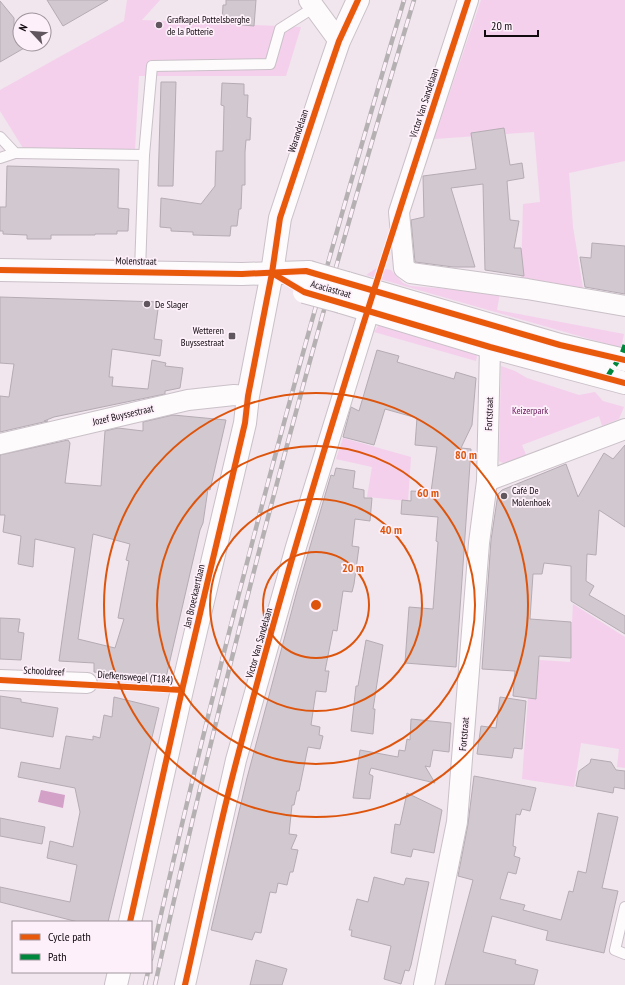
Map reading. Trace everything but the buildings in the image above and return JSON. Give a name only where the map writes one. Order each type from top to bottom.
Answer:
[{"type":"main road","name":"Warandelaan","points":[[272,273],[280,218],[339,41],[358,0]]},
{"type":"main road","name":"Molenstraat","points":[[0,270],[140,271],[242,274],[272,273]]},
{"type":"main road","name":"Acaciastraat","points":[[272,273],[344,292],[498,327],[560,345],[625,360]]},
{"type":"main road","name":"Jan Broeckaertlaan","points":[[130,921],[180,698],[245,423],[248,396],[272,273]]},
{"type":"main road","name":"Acaciastraat","points":[[344,292],[369,311],[490,347],[625,383]]},
{"type":"main road","points":[[490,347],[498,327]]},
{"type":"main road","points":[[116,985],[119,973]]},
{"type":"street","name":"Victor Van Sandelaan","points":[[468,0],[399,212],[404,268],[411,273],[526,289],[625,306]]},
{"type":"street","points":[[311,4],[339,41]]},
{"type":"street","name":"Victor Van Sandelaan","points":[[185,985],[236,760],[296,547],[369,311]]},
{"type":"street","name":"Fortstraat","points":[[424,985],[457,822],[478,551],[487,481],[490,347]]},
{"type":"street","name":"Jozef Buyssestraat","points":[[0,444],[188,400],[234,395],[248,396]]},
{"type":"street","points":[[487,481],[625,429]]},
{"type":"street","name":"Schooldreef","points":[[0,680],[87,684]]},
{"type":"lane","points":[[140,271],[144,155],[152,66],[270,64],[280,29],[311,4]]},
{"type":"lane","points":[[0,137],[15,153]]},
{"type":"lane","points":[[0,158],[15,153],[144,155]]},
{"type":"lane","points":[[625,908],[615,950],[625,954]]},
{"type":"green space","points":[[127,0],[160,0],[142,20],[301,27],[286,76],[139,76],[135,151],[23,148],[0,111],[0,90],[124,21]]},
{"type":"green space","points":[[481,0],[625,0],[625,161],[569,173],[573,227],[583,288],[521,279],[523,204],[540,202],[534,132],[434,139]]},
{"type":"green space","points":[[377,268],[391,270],[403,283],[411,286],[500,293],[497,310],[624,334],[621,348],[366,275]]},
{"type":"green space","points":[[380,323],[475,350],[477,356],[476,361],[374,332]]},
{"type":"green space","name":"Keizerpark","points":[[501,366],[515,371],[527,378],[579,395],[595,392],[603,401],[624,407],[619,419],[602,426],[599,416],[522,445],[527,457],[507,465],[499,461]]},
{"type":"green space","points":[[343,438],[411,457],[408,501],[367,497],[372,467],[336,459]]},
{"type":"green space","points":[[573,604],[625,637],[625,768],[617,767],[619,749],[581,743],[574,787],[522,779],[528,698],[536,699],[539,660],[570,662]]},
{"type":"shaded area","points":[[41,790],[65,795],[63,808],[38,802]]},
{"type":"railway","points":[[152,955],[208,717],[269,477],[335,238],[404,0]]},
{"type":"railway","points":[[155,985],[212,737],[275,490],[342,244],[414,0]]},
{"type":"railway","points":[[145,985],[148,973]]},
{"type":"marked path","points":[[607,378],[621,356],[625,345]]},
{"type":"cycle path","points":[[130,921],[182,690],[245,423],[248,396],[272,273],[280,218],[339,41],[358,0]]},
{"type":"cycle path","points":[[185,985],[230,787],[289,568],[346,378],[468,0]]},
{"type":"cycle path","points":[[0,270],[242,274],[306,271],[560,345],[625,360]]},
{"type":"cycle path","points":[[272,273],[304,292],[490,347],[625,383]]},
{"type":"cycle path","name":"Diefkenswegel (T184)","points":[[0,680],[182,690]]},
{"type":"place","name":"Grafkapel Pottelsberghe de la Potterie","points":[[159,25]]},
{"type":"place","name":"De Slager","points":[[147,304]]},
{"type":"place","name":"Wetteren Buyssestraat","points":[[232,336]]},
{"type":"place","name":"Café De Molenhoek","points":[[504,496]]}]
